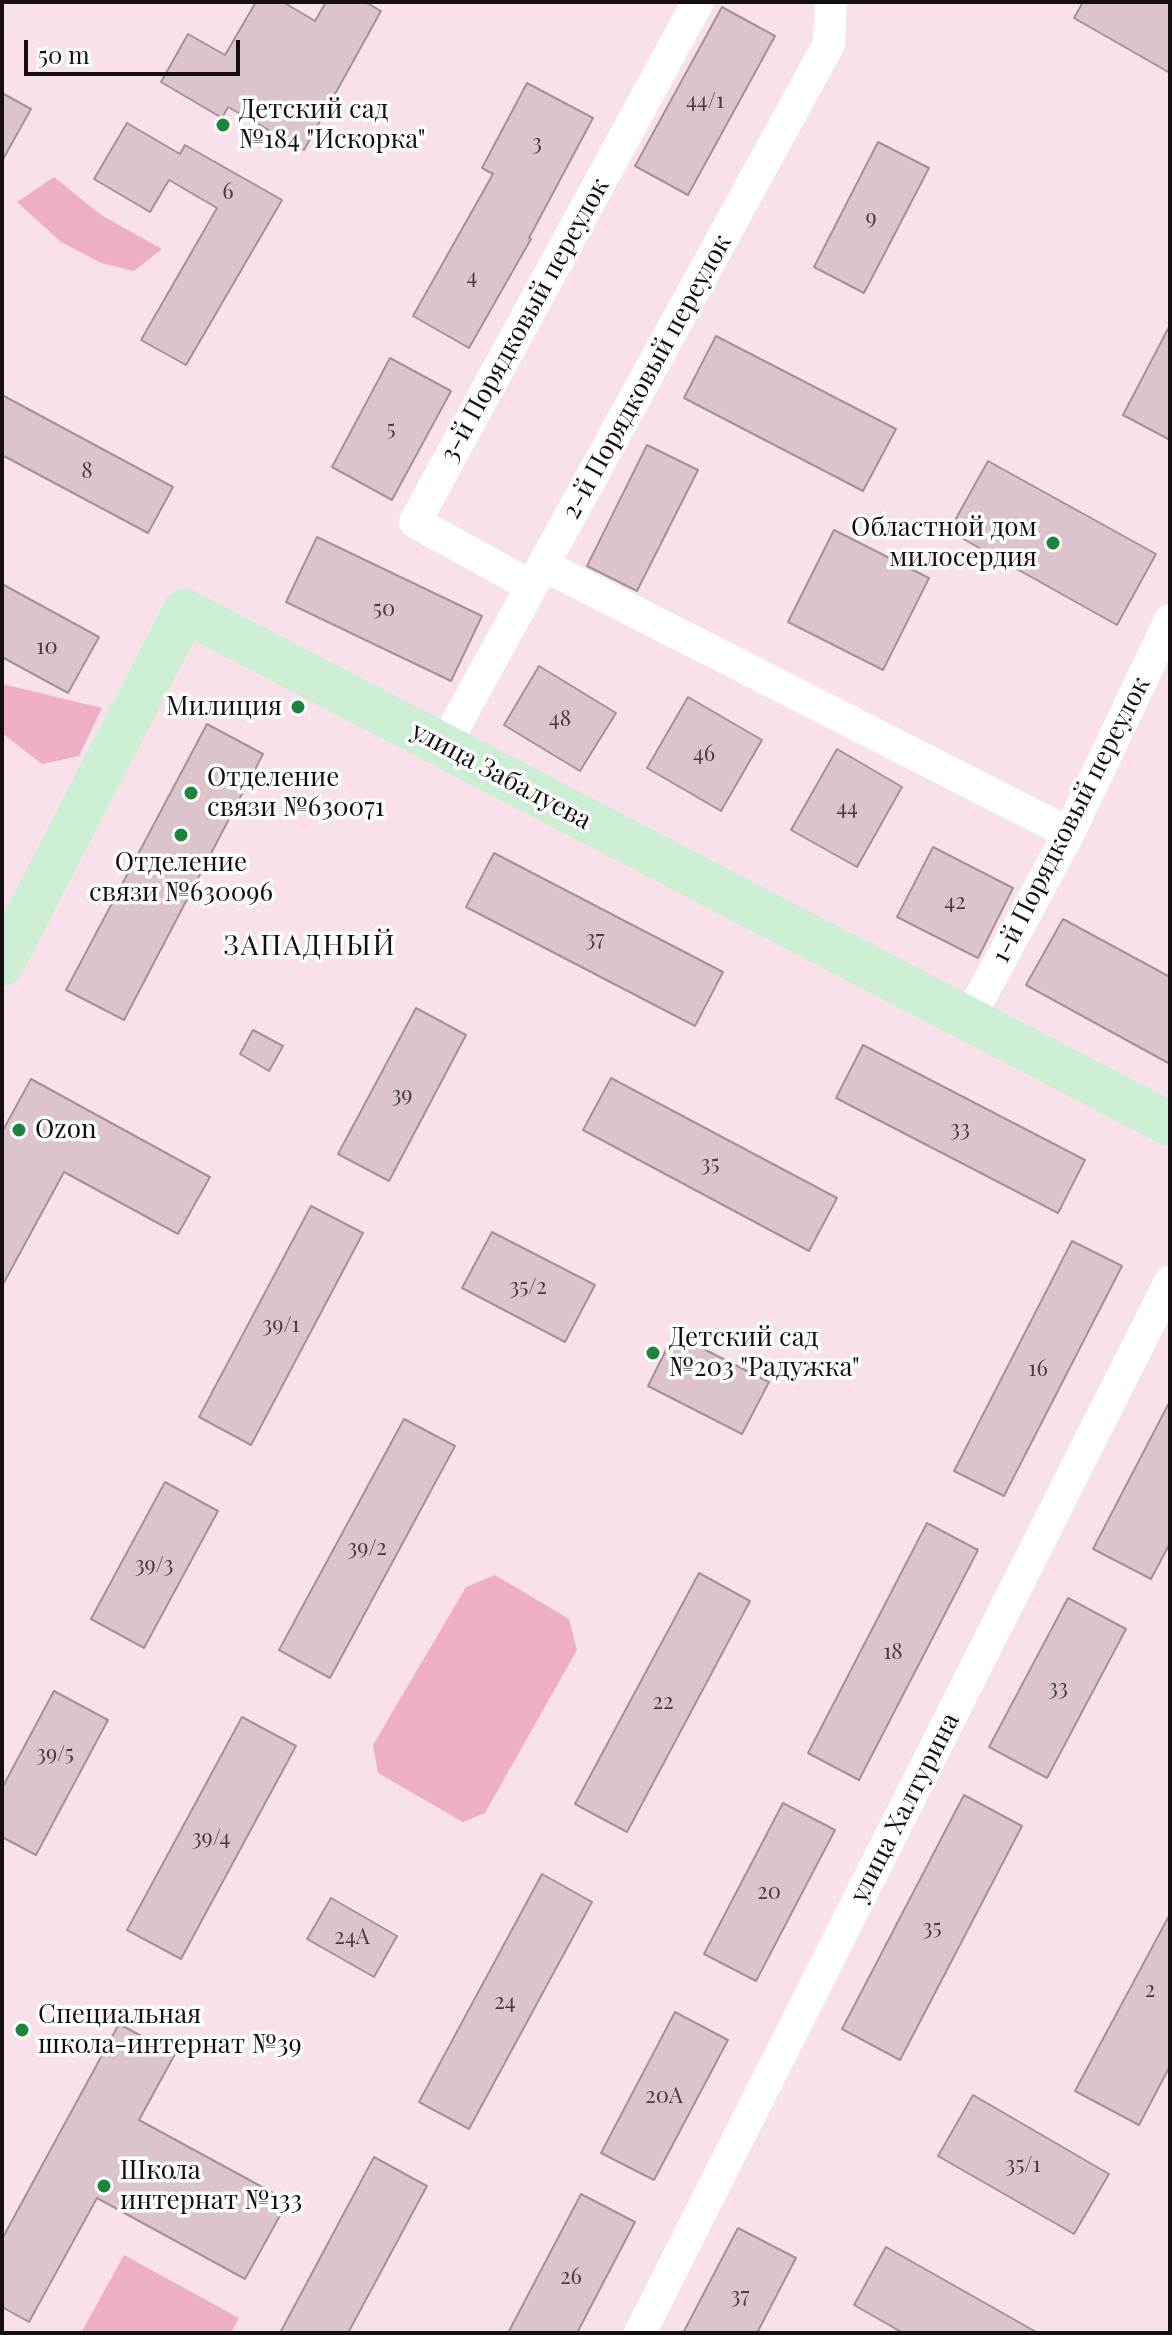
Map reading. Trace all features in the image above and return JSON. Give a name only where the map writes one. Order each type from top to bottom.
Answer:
[{"type":"street","name":"3-й Порядковый переулок","points":[[537,575],[415,522],[698,2]]},
{"type":"street","name":"2-й Порядковый переулок","points":[[444,746],[829,44],[831,2]]},
{"type":"street","points":[[537,575],[1069,833]]},
{"type":"street","name":"улица Забалуева","points":[[2,964],[185,611],[1170,1124]]},
{"type":"street","name":"1-й Порядковый переулок","points":[[969,1018],[1069,833],[1170,620]]},
{"type":"street","name":"улица Халтурина","points":[[640,2333],[1170,1282]]},
{"type":"shaded area","points":[[54,177],[101,215],[162,249],[134,271],[101,263],[61,242],[17,202]]},
{"type":"shaded area","points":[[2,684],[102,708],[79,756],[42,764],[2,733]]},
{"type":"shaded area","points":[[495,1575],[569,1619],[577,1650],[485,1813],[463,1822],[378,1773],[373,1745],[466,1587]]},
{"type":"shaded area","points":[[124,2255],[239,2318],[231,2333],[81,2333]]},
{"type":"building","points":[[256,2],[283,2],[315,21],[326,2],[365,2],[381,11],[304,150],[228,107],[222,118],[161,82],[188,34],[225,55]]},
{"type":"building","points":[[1083,2],[1170,2],[1170,73],[1074,18]]},
{"type":"building","points":[[722,7],[775,36],[688,195],[635,166]]},
{"type":"building","points":[[527,83],[593,118],[531,239],[469,348],[413,316],[493,174],[482,168]]},
{"type":"building","points":[[2,93],[31,109],[2,161]]},
{"type":"building","points":[[127,123],[180,154],[185,145],[282,200],[186,365],[141,340],[217,208],[169,180],[150,212],[94,179]]},
{"type":"building","points":[[878,142],[929,168],[864,293],[814,267]]},
{"type":"building","points":[[1170,325],[1170,440],[1123,415]]},
{"type":"building","points":[[716,336],[896,429],[863,491],[684,398]]},
{"type":"building","points":[[390,358],[451,391],[392,500],[332,467]]},
{"type":"building","points":[[2,395],[173,487],[148,533],[2,455]]},
{"type":"building","points":[[647,445],[698,470],[637,591],[587,566]]},
{"type":"building","name":"Областной дом милосердия","points":[[988,461],[1156,554],[1117,625],[949,531]]},
{"type":"building","points":[[834,530],[929,578],[883,670],[788,622]]},
{"type":"building","points":[[317,537],[482,616],[451,681],[286,602]]},
{"type":"building","points":[[2,584],[99,637],[68,693],[2,657]]},
{"type":"building","points":[[539,666],[616,713],[580,771],[504,725]]},
{"type":"building","points":[[688,697],[762,740],[721,811],[647,768]]},
{"type":"building","points":[[207,724],[263,754],[124,1020],[66,990]]},
{"type":"building","points":[[837,749],[902,787],[857,867],[791,830]]},
{"type":"building","points":[[933,847],[1013,888],[978,958],[897,917]]},
{"type":"building","points":[[494,853],[723,972],[695,1026],[466,907]]},
{"type":"building","points":[[1063,919],[1170,977],[1170,1064],[1026,985]]},
{"type":"building","points":[[416,1008],[466,1035],[389,1181],[338,1154]]},
{"type":"building","points":[[253,1030],[283,1046],[269,1071],[240,1054]]},
{"type":"building","points":[[863,1045],[1085,1160],[1058,1213],[836,1098]]},
{"type":"building","points":[[611,1078],[837,1198],[809,1251],[583,1130]]},
{"type":"building","points":[[31,1079],[210,1177],[178,1234],[64,1172],[2,1286],[2,1132]]},
{"type":"building","points":[[311,1206],[363,1233],[251,1445],[199,1417]]},
{"type":"building","points":[[492,1232],[595,1285],[565,1342],[462,1288]]},
{"type":"building","points":[[1072,1241],[1122,1266],[1004,1496],[954,1471]]},
{"type":"building","points":[[674,1334],[769,1382],[742,1434],[648,1386]]},
{"type":"building","points":[[1170,1401],[1170,1543],[1151,1579],[1093,1549]]},
{"type":"building","points":[[404,1419],[455,1446],[330,1678],[279,1650]]},
{"type":"building","points":[[165,1482],[218,1511],[144,1648],[91,1619]]},
{"type":"building","points":[[927,1523],[978,1550],[859,1780],[808,1753]]},
{"type":"building","points":[[699,1573],[750,1601],[627,1832],[575,1804]]},
{"type":"building","points":[[1068,1598],[1126,1629],[1047,1778],[989,1747]]},
{"type":"building","points":[[54,1691],[108,1720],[36,1855],[2,1837],[2,1788]]},
{"type":"building","points":[[242,1717],[296,1746],[181,1959],[127,1930]]},
{"type":"building","points":[[964,1795],[1022,1826],[900,2060],[842,2029]]},
{"type":"building","points":[[783,1803],[835,1830],[756,1981],[704,1954]]},
{"type":"building","points":[[542,1874],[592,1902],[469,2129],[419,2102]]},
{"type":"building","points":[[331,1898],[397,1936],[374,1977],[307,1939]]},
{"type":"building","points":[[1170,1914],[1170,2066],[1139,2125],[1075,2091]]},
{"type":"building","points":[[675,2012],[728,2040],[654,2180],[601,2153]]},
{"type":"building","points":[[119,2024],[175,2054],[139,2120],[288,2201],[245,2279],[97,2198],[29,2322],[2,2307],[2,2239]]},
{"type":"building","points":[[973,2095],[1109,2174],[1074,2234],[938,2156]]},
{"type":"building","points":[[374,2157],[427,2186],[348,2333],[280,2333]]},
{"type":"building","points":[[581,2194],[635,2222],[577,2333],[508,2333]]},
{"type":"building","points":[[738,2228],[796,2258],[757,2333],[683,2333]]},
{"type":"building","points":[[886,2247],[1038,2333],[903,2333],[854,2305]]},
{"type":"place","name":"Детский сад №184 \"Искорка\"","points":[[223,125]]},
{"type":"place","name":"Областной дом милосердия","points":[[1053,543]]},
{"type":"place","name":"Милиция","points":[[298,707]]},
{"type":"place","name":"Отделение связи №630071","points":[[191,793]]},
{"type":"place","name":"Отделение связи №630096","points":[[181,835]]},
{"type":"place","name":"Ozon","points":[[19,1130]]},
{"type":"place","name":"Детский сад №203 \"Радужка\"","points":[[653,1353]]},
{"type":"place","name":"Специальная школа-интернат №39","points":[[22,2030]]},
{"type":"place","name":"Школа интернат №133","points":[[104,2186]]},
{"type":"district","name":"ЗАПАДНЫЙ","points":[[310,946]]}]
